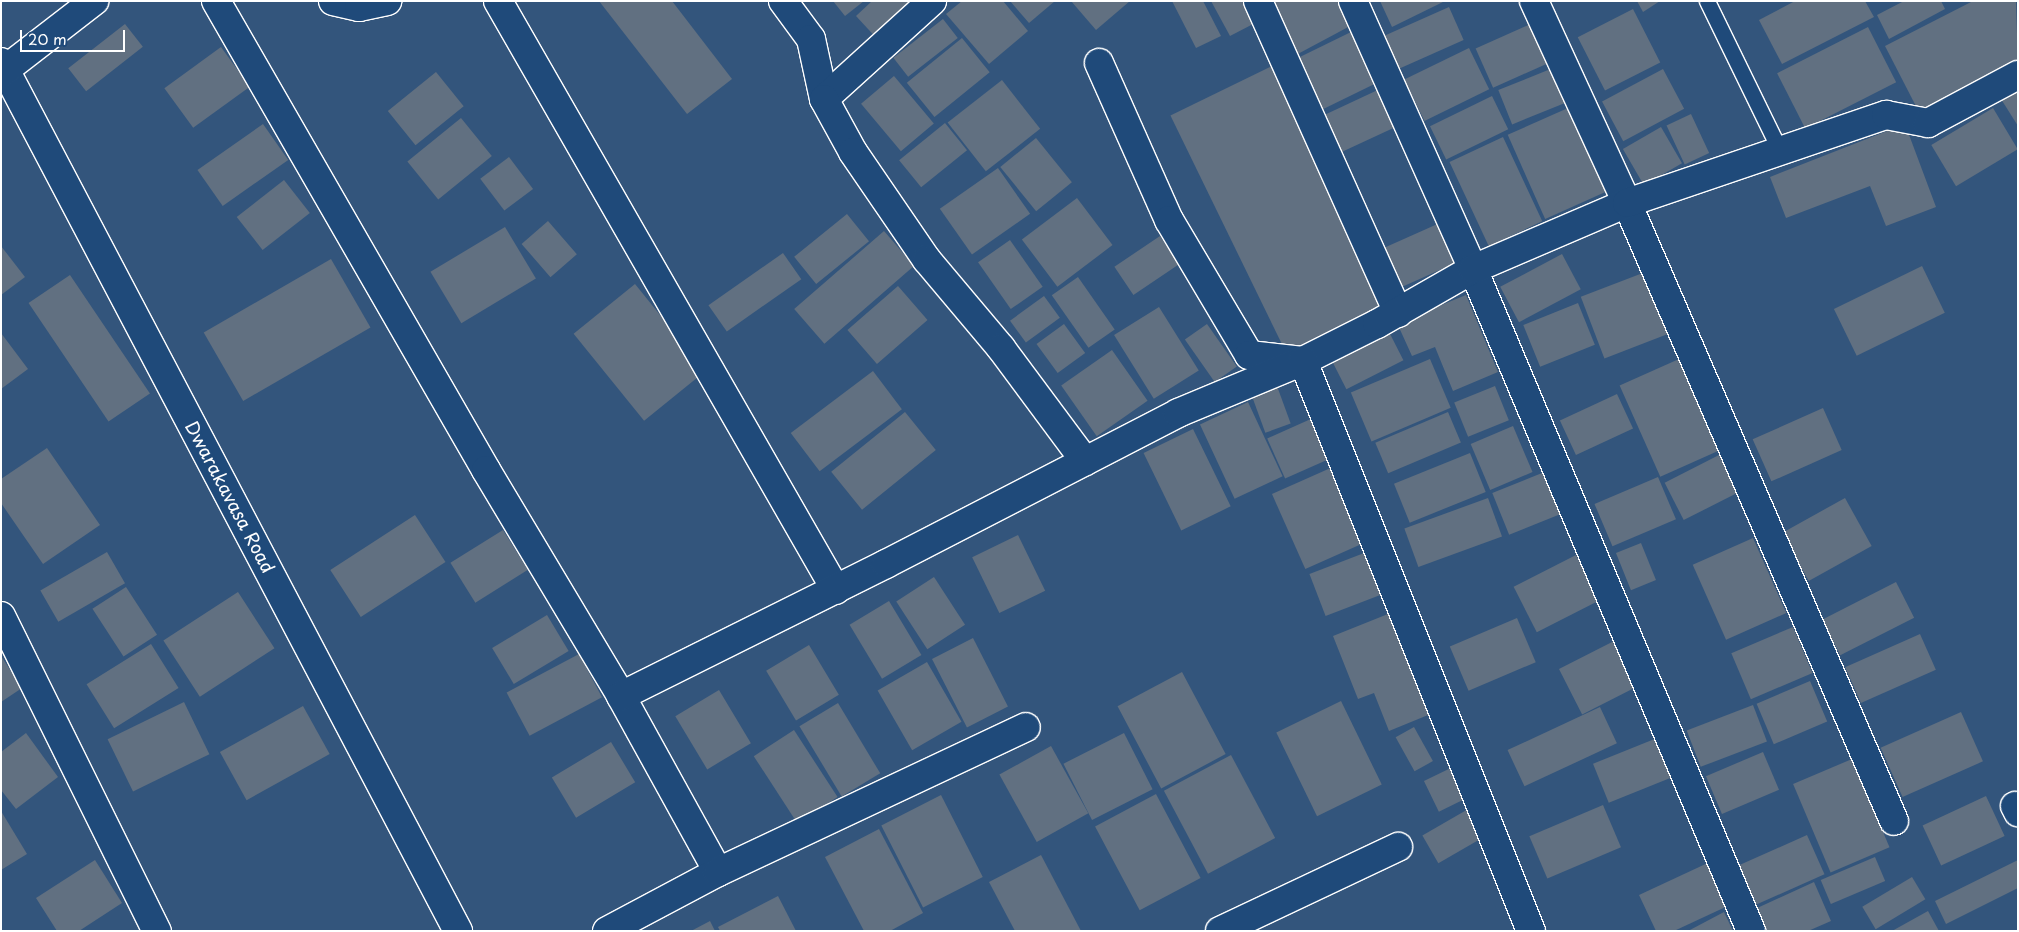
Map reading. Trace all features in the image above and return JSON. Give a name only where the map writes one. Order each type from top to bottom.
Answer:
[{"type":"street","points":[[3,68],[94,1]]},
{"type":"street","points":[[216,1],[486,470],[621,696],[718,872]]},
{"type":"street","points":[[333,1],[359,7],[387,1]]},
{"type":"street","points":[[498,1],[836,590]]},
{"type":"street","points":[[783,1],[811,39],[824,99],[853,152],[927,260],[1001,348],[1085,461]]},
{"type":"street","points":[[824,99],[932,1]]},
{"type":"street","points":[[1258,1],[1398,313]]},
{"type":"street","points":[[1352,1],[1473,269],[1751,931]]},
{"type":"street","points":[[1534,1],[1627,203],[1894,821]]},
{"type":"street","points":[[1099,63],[1169,220],[1249,355],[1303,361]]},
{"type":"street","name":"Dwarakavasa Road","points":[[3,68],[458,931]]},
{"type":"street","points":[[621,696],[836,590],[1178,412],[1303,361],[1398,313],[1473,269],[1627,203],[1886,115],[1928,123],[2018,75]]},
{"type":"street","points":[[1303,361],[1531,931]]},
{"type":"street","points":[[1,616],[156,931]]},
{"type":"street","points":[[606,931],[718,872],[1026,726]]},
{"type":"street","points":[[1220,931],[1398,847]]},
{"type":"lane","points":[[1707,1],[1780,151]]},
{"type":"building","points":[[599,1],[672,1],[732,79],[687,114]]},
{"type":"building","points":[[833,1],[864,1],[845,16]]},
{"type":"building","points":[[872,1],[924,1],[880,42],[856,16]]},
{"type":"building","points":[[962,1],[1003,1],[1028,31],[989,64],[946,14]]},
{"type":"building","points":[[1010,1],[1055,1],[1029,23]]},
{"type":"building","points":[[1071,1],[1130,1],[1096,30]]},
{"type":"building","points":[[1172,1],[1203,1],[1221,36],[1196,48]]},
{"type":"building","points":[[1211,1],[1246,1],[1257,22],[1230,36]]},
{"type":"building","points":[[1265,1],[1339,1],[1352,25],[1294,56]]},
{"type":"building","points":[[1380,1],[1445,1],[1392,27]]},
{"type":"building","points":[[1637,1],[1660,1],[1643,12]]},
{"type":"building","points":[[1795,1],[1865,1],[1874,17],[1782,64],[1759,20]]},
{"type":"building","points":[[1904,1],[1941,1],[1945,9],[1889,39],[1877,15]]},
{"type":"building","points":[[1973,1],[2016,1],[2018,66],[1921,116],[1885,46]]},
{"type":"building","points":[[1449,7],[1464,40],[1398,69],[1383,36]]},
{"type":"building","points":[[1633,9],[1660,62],[1605,91],[1578,37]]},
{"type":"building","points":[[943,19],[958,38],[908,77],[893,58]]},
{"type":"building","points":[[1535,22],[1552,61],[1493,88],[1476,48]]},
{"type":"building","points":[[125,24],[143,47],[86,91],[68,68]]},
{"type":"building","points":[[1868,27],[1896,82],[1805,129],[1777,73]]},
{"type":"building","points":[[1351,32],[1376,83],[1320,110],[1295,59]]},
{"type":"building","points":[[962,38],[990,72],[935,117],[907,83]]},
{"type":"building","points":[[221,47],[250,87],[193,128],[164,88]]},
{"type":"building","points":[[1469,48],[1489,89],[1424,121],[1404,80]]},
{"type":"building","points":[[1272,66],[1389,305],[1287,355],[1170,116]]},
{"type":"building","points":[[1553,68],[1567,102],[1512,124],[1498,90]]},
{"type":"building","points":[[1663,69],[1684,109],[1623,141],[1602,101]]},
{"type":"building","points":[[436,72],[464,106],[416,145],[388,111]]},
{"type":"building","points":[[894,76],[934,123],[901,151],[861,104]]},
{"type":"building","points":[[1002,80],[1040,129],[986,171],[948,122]]},
{"type":"building","points":[[1382,88],[1399,125],[1337,154],[1319,117]]},
{"type":"building","points":[[2018,88],[2018,126],[2001,99]]},
{"type":"building","points":[[1492,96],[1508,129],[1446,160],[1430,126]]},
{"type":"building","points":[[1568,108],[1605,192],[1545,219],[1508,135]]},
{"type":"building","points":[[1993,108],[2018,149],[1956,186],[1931,145]]},
{"type":"building","points":[[1691,114],[1709,153],[1685,164],[1667,125]]},
{"type":"building","points":[[461,118],[492,156],[438,200],[407,161]]},
{"type":"building","points":[[945,123],[967,150],[921,187],[899,160]]},
{"type":"building","points":[[263,124],[288,160],[223,206],[197,170]]},
{"type":"building","points":[[1905,124],[1936,207],[1886,226],[1870,186],[1786,218],[1770,177]]},
{"type":"building","points":[[1661,127],[1682,163],[1644,185],[1623,149]]},
{"type":"building","points":[[1503,137],[1542,221],[1489,246],[1450,162]]},
{"type":"building","points":[[1036,138],[1072,182],[1036,211],[1000,167]]},
{"type":"building","points":[[509,157],[533,189],[504,211],[480,179]]},
{"type":"building","points":[[998,168],[1030,214],[972,255],[940,209]]},
{"type":"building","points":[[284,180],[310,213],[263,250],[237,217]]},
{"type":"building","points":[[1077,198],[1113,245],[1057,287],[1022,240]]},
{"type":"building","points":[[847,214],[869,241],[816,284],[794,257]]},
{"type":"building","points":[[548,221],[577,254],[550,277],[522,244]]},
{"type":"building","points":[[1442,222],[1459,261],[1396,290],[1378,250]]},
{"type":"building","points":[[505,227],[536,278],[461,323],[430,272]]},
{"type":"building","points":[[884,231],[914,266],[824,344],[794,309]]},
{"type":"building","points":[[1160,236],[1179,264],[1133,295],[1114,267]]},
{"type":"building","points":[[1010,240],[1043,287],[1011,309],[978,262]]},
{"type":"building","points":[[1,246],[25,277],[1,295]]},
{"type":"building","points":[[783,253],[801,279],[727,331],[708,305]]},
{"type":"building","points":[[1562,254],[1581,289],[1519,322],[1500,287]]},
{"type":"building","points":[[331,259],[371,327],[243,401],[204,332]]},
{"type":"building","points":[[1922,266],[1945,313],[1857,356],[1834,309]]},
{"type":"building","points":[[1648,271],[1672,333],[1604,358],[1581,297]]},
{"type":"building","points":[[70,275],[150,394],[109,422],[29,303]]},
{"type":"building","points":[[1078,277],[1115,329],[1088,348],[1052,295]]},
{"type":"building","points":[[635,284],[705,371],[644,421],[574,334]]},
{"type":"building","points":[[898,286],[928,320],[877,364],[847,330]]},
{"type":"building","points":[[1466,295],[1498,372],[1453,391],[1435,347],[1412,356],[1397,323]]},
{"type":"building","points":[[1044,296],[1060,318],[1026,343],[1010,321]]},
{"type":"building","points":[[1578,303],[1595,345],[1540,367],[1523,325]]},
{"type":"building","points":[[1159,307],[1199,371],[1154,399],[1114,335]]},
{"type":"building","points":[[1064,324],[1085,353],[1058,373],[1036,344]]},
{"type":"building","points":[[1207,324],[1237,367],[1215,382],[1185,339]]},
{"type":"building","points":[[1388,330],[1403,360],[1346,389],[1331,359]]},
{"type":"building","points":[[1,333],[28,369],[1,389]]},
{"type":"building","points":[[1112,350],[1148,401],[1097,436],[1061,386]]},
{"type":"building","points":[[1430,359],[1451,408],[1372,441],[1351,393]]},
{"type":"building","points":[[1679,359],[1720,450],[1660,477],[1620,385]]},
{"type":"building","points":[[873,371],[902,409],[820,471],[791,433]]},
{"type":"building","points":[[1277,386],[1291,424],[1265,433],[1252,395]]},
{"type":"building","points":[[1495,386],[1509,420],[1468,437],[1454,402]]},
{"type":"building","points":[[1617,394],[1633,428],[1576,455],[1560,421]]},
{"type":"building","points":[[1248,402],[1283,476],[1235,499],[1200,424]]},
{"type":"building","points":[[1823,408],[1842,450],[1771,481],[1753,439]]},
{"type":"building","points":[[905,412],[936,450],[862,510],[831,472]]},
{"type":"building","points":[[1448,412],[1461,442],[1388,473],[1375,443]]},
{"type":"building","points":[[1322,414],[1340,454],[1285,479],[1267,438]]},
{"type":"building","points":[[1513,426],[1533,472],[1490,490],[1471,444]]},
{"type":"building","points":[[1193,429],[1231,506],[1181,530],[1144,453]]},
{"type":"building","points":[[47,448],[100,525],[43,564],[1,503],[1,479]]},
{"type":"building","points":[[1470,453],[1486,492],[1410,523],[1394,484]]},
{"type":"building","points":[[1719,455],[1738,492],[1684,520],[1665,483]]},
{"type":"building","points":[[1335,466],[1368,541],[1305,569],[1272,494]]},
{"type":"building","points":[[1547,471],[1564,513],[1509,535],[1492,493]]},
{"type":"building","points":[[1658,477],[1676,519],[1612,546],[1594,504]]},
{"type":"building","points":[[1488,498],[1502,537],[1418,567],[1404,528]]},
{"type":"building","points":[[1845,498],[1872,546],[1809,581],[1782,533]]},
{"type":"building","points":[[415,515],[445,562],[361,617],[330,570]]},
{"type":"building","points":[[503,530],[528,570],[475,603],[450,563]]},
{"type":"building","points":[[1018,535],[1045,591],[999,613],[972,557]]},
{"type":"building","points":[[1753,538],[1786,613],[1726,640],[1693,565]]},
{"type":"building","points":[[1641,543],[1656,580],[1631,590],[1616,553]]},
{"type":"building","points":[[1372,550],[1388,592],[1326,616],[1309,574]]},
{"type":"building","points":[[107,552],[125,583],[58,622],[40,590]]},
{"type":"building","points":[[1576,555],[1599,600],[1537,632],[1514,587]]},
{"type":"building","points":[[934,577],[965,625],[927,649],[896,602]]},
{"type":"building","points":[[1896,582],[1914,618],[1840,655],[1822,620]]},
{"type":"building","points":[[126,587],[157,635],[123,657],[92,609]]},
{"type":"building","points":[[238,592],[274,648],[200,697],[163,640]]},
{"type":"building","points":[[889,601],[921,655],[882,679],[850,625]]},
{"type":"building","points":[[1393,612],[1433,713],[1389,731],[1374,693],[1358,699],[1333,636]]},
{"type":"building","points":[[547,615],[569,651],[514,684],[492,648]]},
{"type":"building","points":[[1517,618],[1536,662],[1469,691],[1450,647]]},
{"type":"building","points":[[1793,627],[1813,673],[1751,699],[1731,653]]},
{"type":"building","points":[[1920,634],[1936,670],[1861,703],[1845,667]]},
{"type":"building","points":[[973,638],[1008,707],[967,727],[932,659]]},
{"type":"building","points":[[1616,640],[1639,685],[1582,714],[1559,669]]},
{"type":"building","points":[[151,644],[179,688],[114,728],[87,684]]},
{"type":"building","points":[[809,645],[839,695],[796,720],[766,671]]},
{"type":"building","points":[[579,654],[602,697],[530,736],[507,692]]},
{"type":"building","points":[[1,656],[22,688],[1,702]]},
{"type":"building","points":[[927,662],[962,722],[912,750],[878,690]]},
{"type":"building","points":[[1182,672],[1226,754],[1161,788],[1118,706]]},
{"type":"building","points":[[1810,681],[1827,722],[1774,744],[1757,704]]},
{"type":"building","points":[[719,690],[751,743],[707,769],[675,716]]},
{"type":"building","points":[[1341,701],[1382,785],[1317,816],[1276,733]]},
{"type":"building","points":[[184,702],[209,754],[133,791],[108,739]]},
{"type":"building","points":[[838,703],[880,773],[842,796],[799,726]]},
{"type":"building","points":[[1753,705],[1767,741],[1701,767],[1687,730]]},
{"type":"building","points":[[303,706],[330,754],[247,800],[220,752]]},
{"type":"building","points":[[1600,707],[1617,743],[1524,786],[1508,750]]},
{"type":"building","points":[[1961,712],[1983,761],[1903,797],[1881,748]]},
{"type":"building","points":[[1414,727],[1433,761],[1415,771],[1396,737]]},
{"type":"building","points":[[794,730],[838,797],[797,823],[754,756]]},
{"type":"building","points":[[26,733],[58,777],[16,809],[1,790],[1,752]]},
{"type":"building","points":[[1124,733],[1153,789],[1092,820],[1063,764]]},
{"type":"building","points":[[1657,738],[1673,777],[1609,803],[1593,764]]},
{"type":"building","points":[[611,742],[635,782],[576,818],[552,778]]},
{"type":"building","points":[[1051,746],[1088,813],[1037,842],[999,775]]},
{"type":"building","points":[[1763,752],[1779,790],[1722,814],[1706,776]]},
{"type":"building","points":[[1231,755],[1275,838],[1208,874],[1164,791]]},
{"type":"building","points":[[1852,759],[1890,847],[1831,872],[1793,784]]},
{"type":"building","points":[[1459,764],[1474,795],[1439,812],[1424,781]]},
{"type":"building","points":[[1156,794],[1201,878],[1140,910],[1095,826]]},
{"type":"building","points":[[941,795],[983,877],[923,907],[881,825]]},
{"type":"building","points":[[1986,796],[2005,836],[1941,865],[1923,826]]},
{"type":"building","points":[[1603,805],[1621,847],[1547,879],[1529,836]]},
{"type":"building","points":[[1470,808],[1486,836],[1438,863],[1422,836]]},
{"type":"building","points":[[1,811],[27,854],[1,870]]},
{"type":"building","points":[[879,829],[923,913],[890,931],[864,931],[825,857]]},
{"type":"building","points":[[1807,835],[1824,874],[1754,906],[1737,866]]},
{"type":"building","points":[[1041,855],[1081,931],[1015,931],[989,882]]},
{"type":"building","points":[[1875,857],[1885,881],[1831,904],[1821,880]]},
{"type":"building","points":[[95,860],[122,903],[79,931],[57,931],[36,898]]},
{"type":"building","points":[[2018,860],[2018,888],[1946,924],[1935,901]]},
{"type":"building","points":[[1712,861],[1732,904],[1674,931],[1656,931],[1639,895]]},
{"type":"building","points":[[1912,877],[1925,899],[1876,929],[1862,907]]},
{"type":"building","points":[[1814,882],[1831,921],[1808,931],[1764,931],[1755,909]]},
{"type":"building","points":[[778,896],[796,931],[720,931],[718,927]]},
{"type":"building","points":[[1928,911],[1939,931],[1892,931]]},
{"type":"building","points":[[1724,912],[1733,931],[1688,931]]},
{"type":"building","points":[[710,921],[715,931],[691,931]]}]
